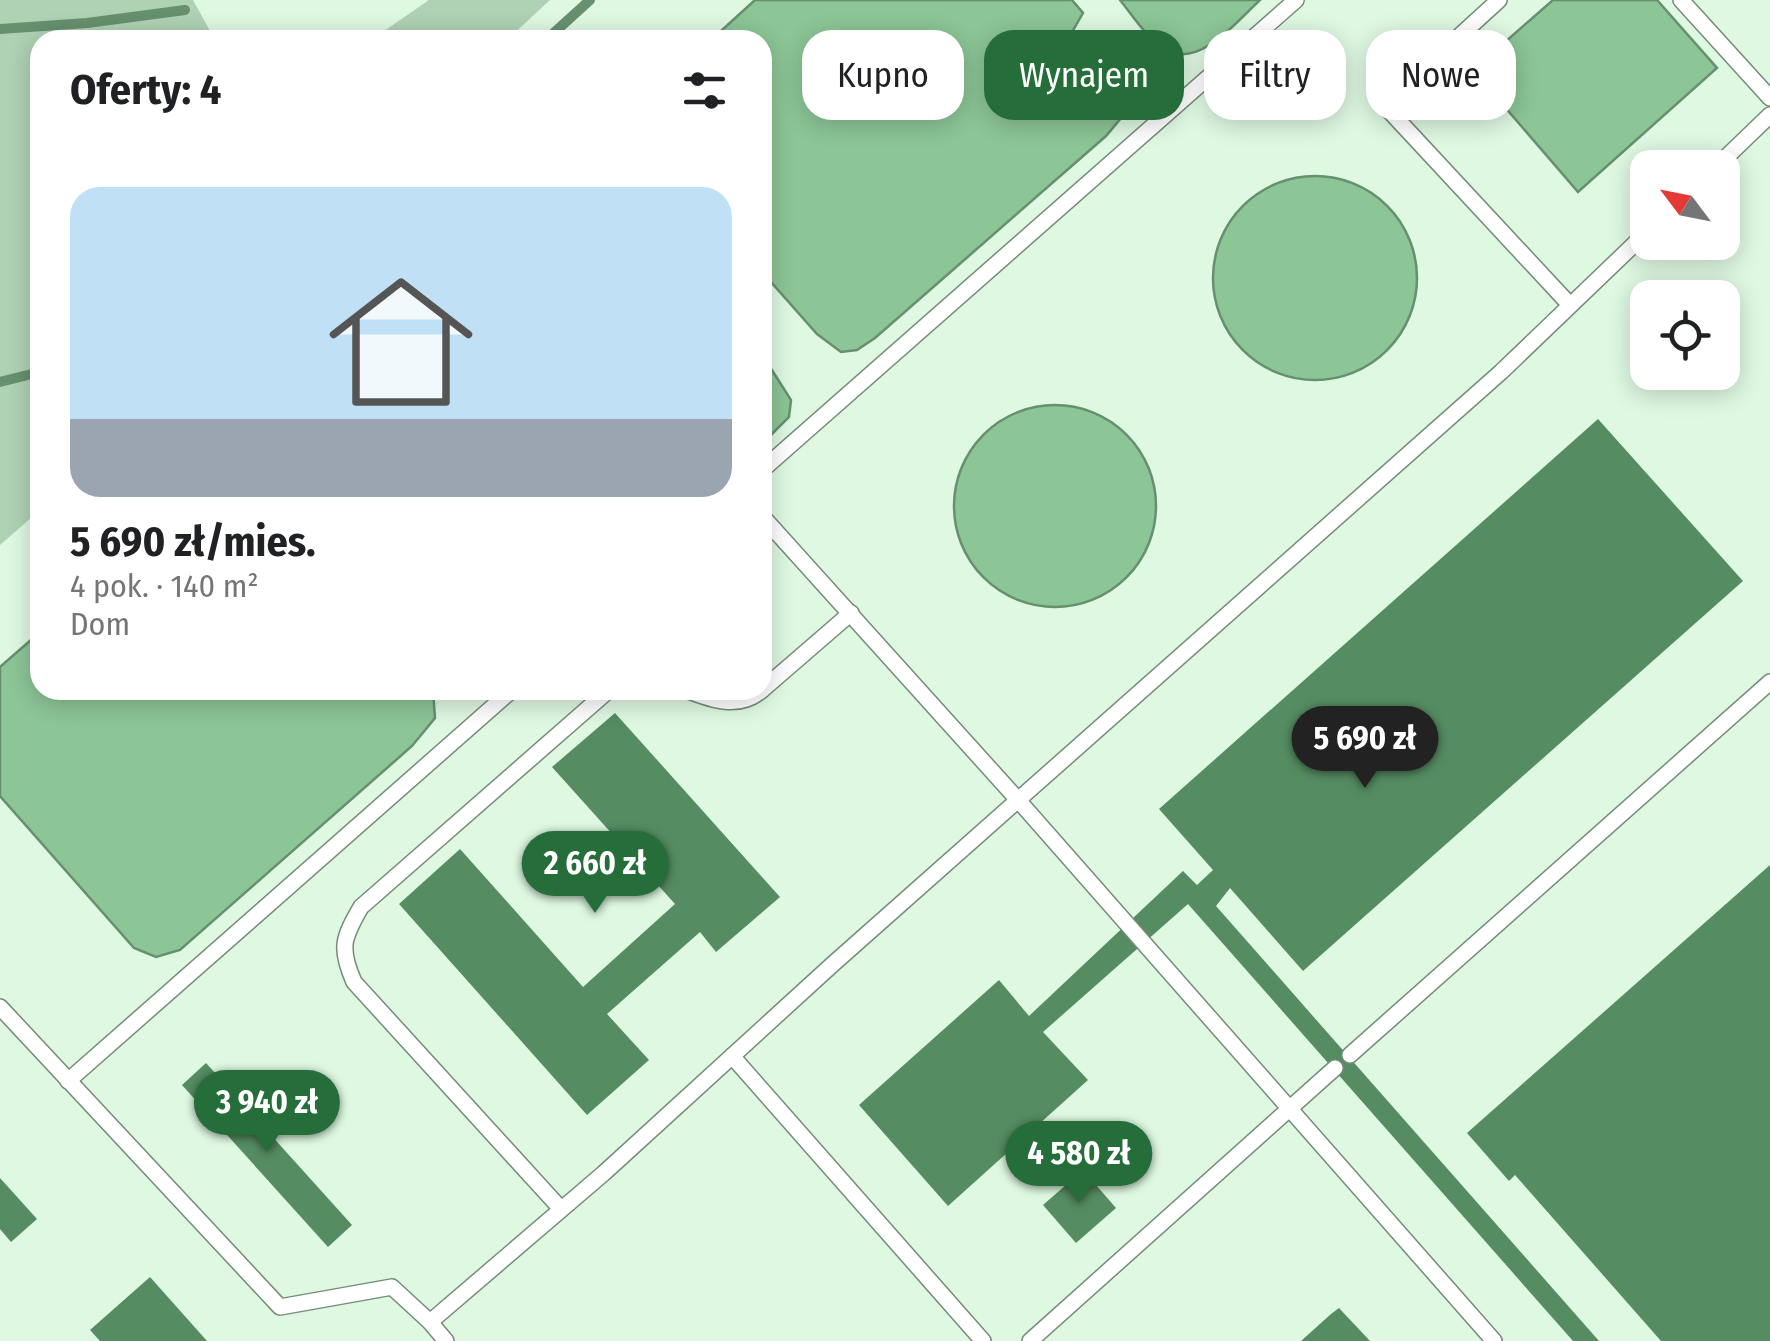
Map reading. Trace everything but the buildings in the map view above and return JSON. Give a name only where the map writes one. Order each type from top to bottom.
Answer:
[{"type":"lane","points":[[772,461],[1296,0]]},
{"type":"lane","points":[[1499,0],[1384,104],[1570,305]]},
{"type":"lane","points":[[1681,0],[1770,98]]},
{"type":"lane","points":[[1733,150],[1770,115]]},
{"type":"lane","points":[[430,1322],[1501,372],[1630,249]]},
{"type":"lane","points":[[772,527],[1494,1341]]},
{"type":"lane","points":[[772,681],[851,613]]},
{"type":"lane","points":[[1350,1055],[1770,682]]},
{"type":"lane","points":[[68,1081],[501,700]]},
{"type":"lane","points":[[561,1209],[354,982],[345,960],[344,936],[361,906],[598,700]]},
{"type":"lane","points":[[717,700],[746,700]]},
{"type":"lane","points":[[0,1007],[280,1307],[392,1287],[446,1341]]},
{"type":"lane","points":[[732,1056],[984,1341]]},
{"type":"lane","points":[[1030,1341],[1335,1068]]},
{"type":"shaded area","points":[[0,0],[193,0],[210,30],[30,30],[30,519],[0,545]]},
{"type":"shaded area","points":[[429,0],[550,0],[518,30],[386,30]]},
{"type":"shaded area","points":[[755,0],[1072,0],[1083,13],[1073,30],[984,30],[984,120],[1119,120],[875,338],[857,350],[841,352],[817,334],[772,283],[772,30],[722,30]]},
{"type":"shaded area","points":[[1120,0],[1260,0],[1229,30],[1204,30],[1204,48],[1194,52],[1184,54],[1184,30],[1142,28]]},
{"type":"shaded area","points":[[1553,0],[1657,0],[1717,68],[1578,192],[1516,120],[1516,32]]},
{"type":"shaded area","points":[[1315,176],[1354,184],[1387,206],[1409,239],[1417,278],[1409,317],[1387,350],[1354,372],[1315,380],[1276,372],[1243,350],[1221,317],[1213,278],[1221,239],[1243,206],[1276,184]]},
{"type":"shaded area","points":[[772,370],[791,400],[789,417],[772,434]]},
{"type":"shaded area","points":[[1055,405],[1094,413],[1126,435],[1148,467],[1156,506],[1148,545],[1126,577],[1094,599],[1055,607],[1016,599],[984,577],[962,545],[954,506],[962,467],[984,435],[1016,413]]},
{"type":"shaded area","points":[[30,641],[30,700],[434,700],[435,718],[412,746],[180,950],[156,957],[134,948],[0,796],[0,667]]},
{"type":"waterway","points":[[557,30],[590,0]]},
{"type":"waterway","points":[[0,29],[185,10]]},
{"type":"waterway","points":[[0,382],[30,374]]}]
